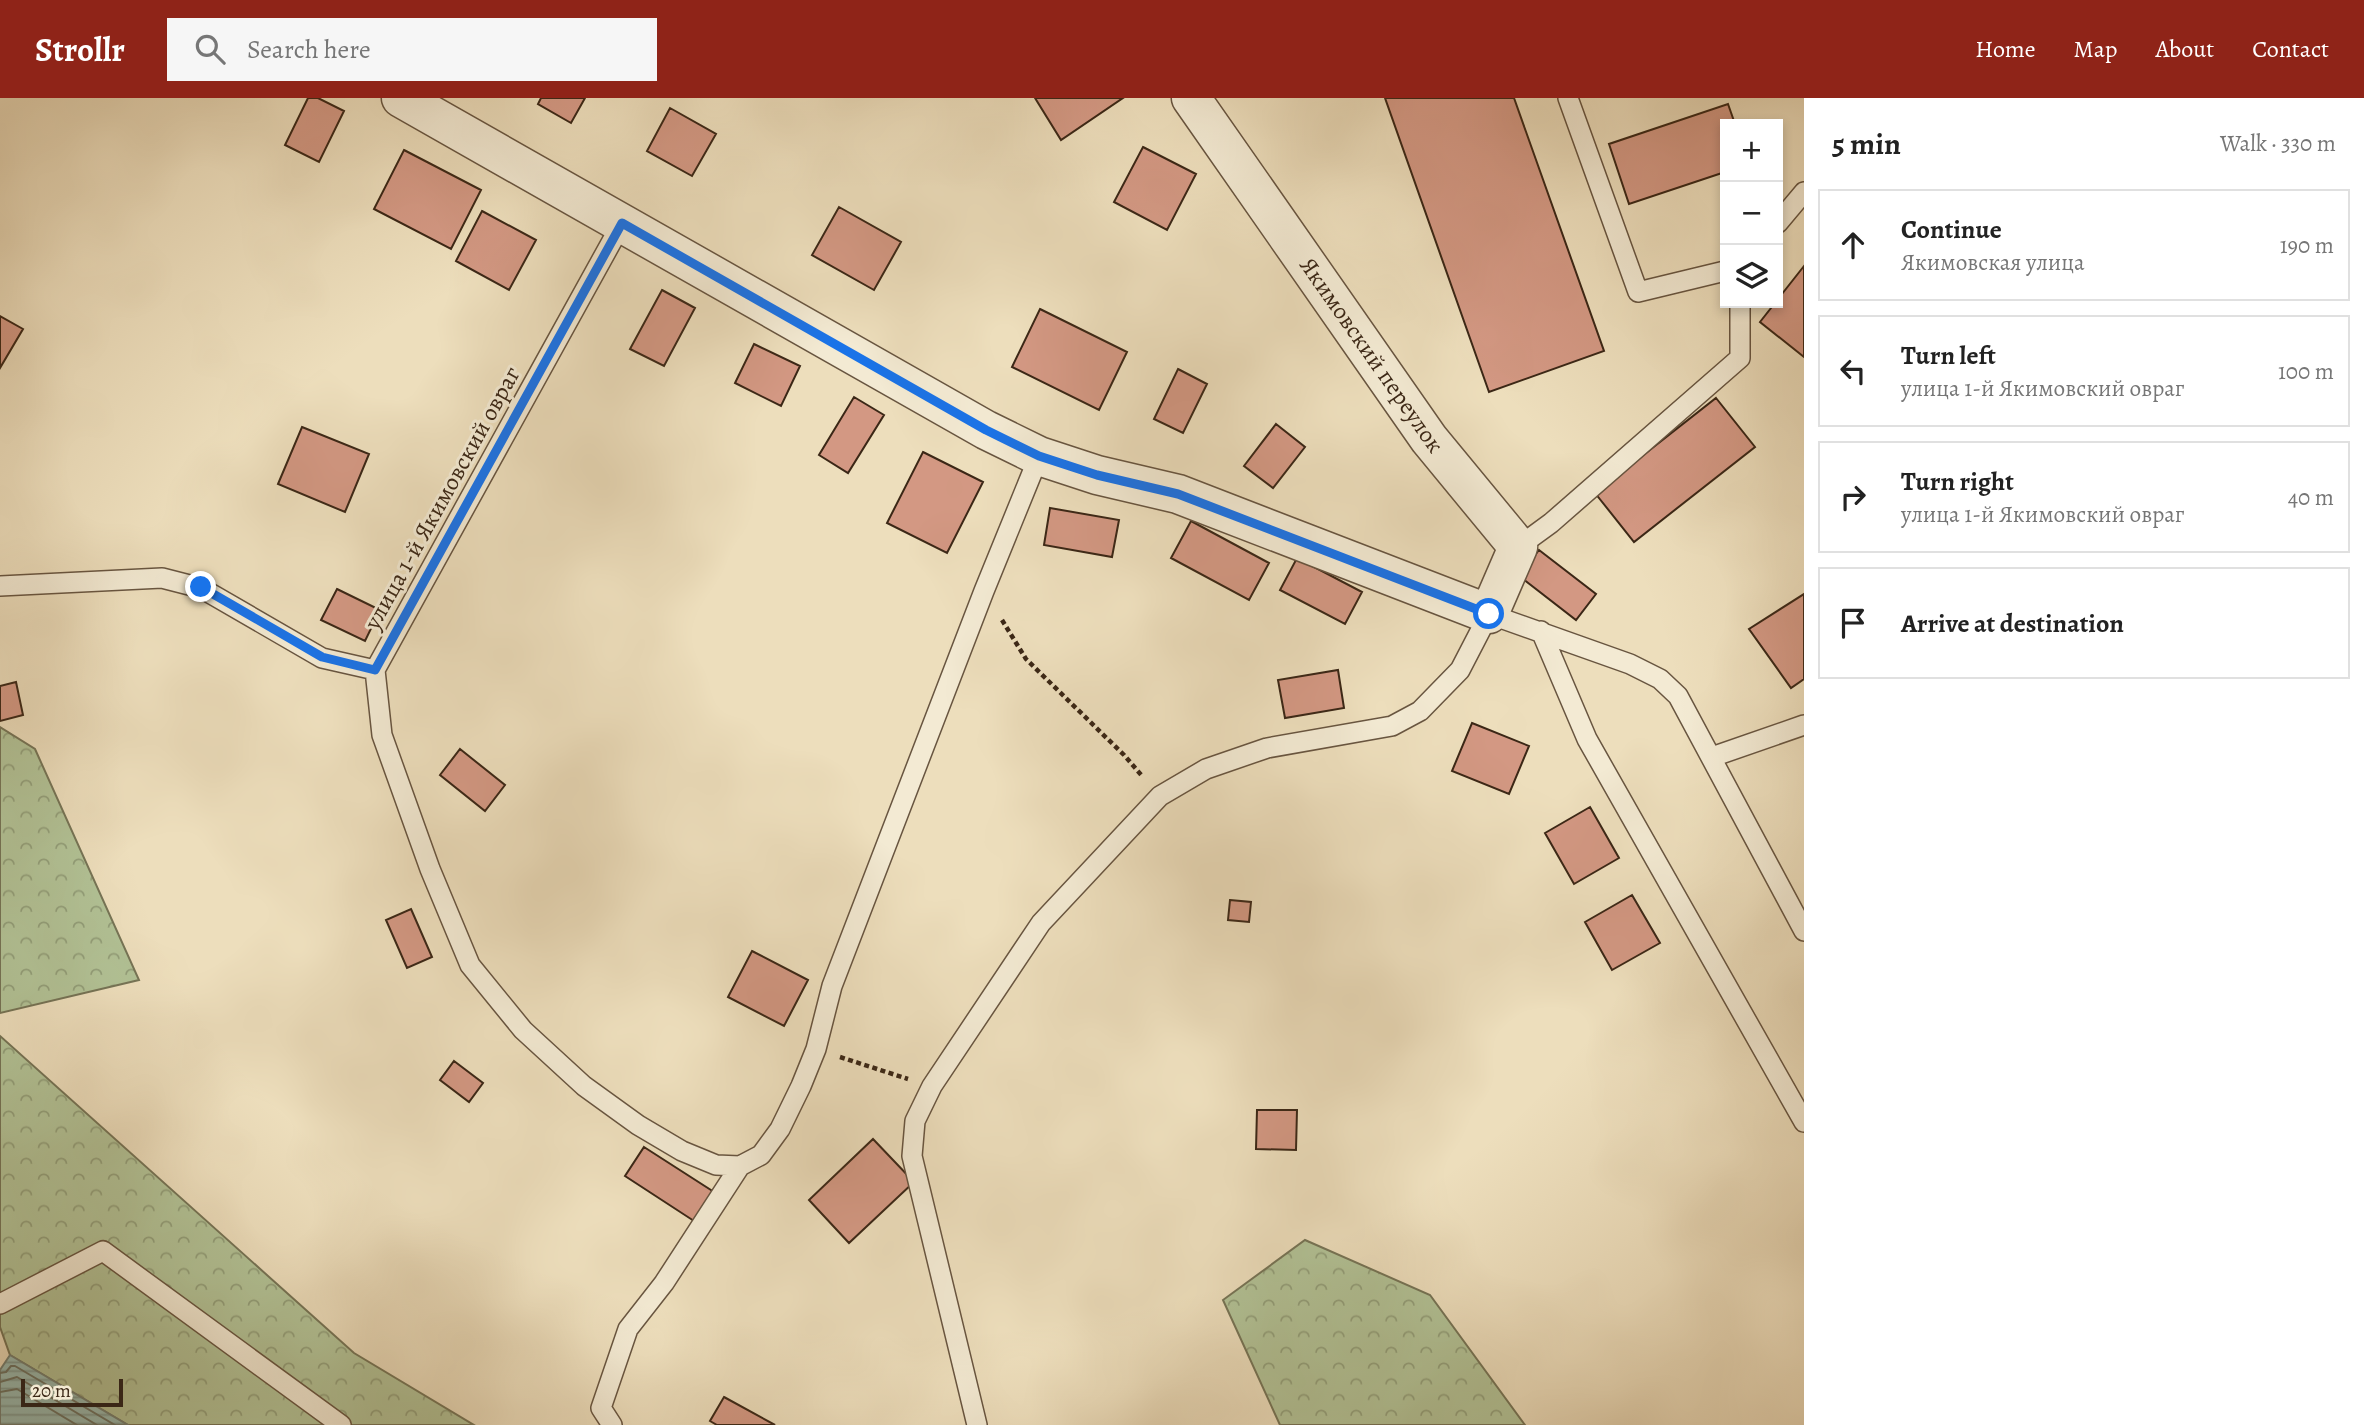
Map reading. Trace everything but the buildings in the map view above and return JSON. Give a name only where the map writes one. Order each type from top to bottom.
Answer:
[{"type":"street","points":[[401,98],[986,430],[1039,456],[1097,475],[1178,494],[1489,614],[1518,547]]},
{"type":"street","name":"Якимовский переулок","points":[[1191,98],[1429,439],[1518,547]]},
{"type":"lane","points":[[1568,98],[1638,292],[1720,272]]},
{"type":"lane","points":[[1783,217],[1804,192]]},
{"type":"lane","name":"улица 1-й Якимовский овраг","points":[[0,586],[162,578],[201,587],[322,657],[375,670],[622,223]]},
{"type":"lane","points":[[1518,547],[1551,523],[1740,358],[1740,308]]},
{"type":"lane","points":[[612,1425],[601,1408],[628,1329],[664,1283],[740,1166],[761,1155],[780,1129],[801,1086],[816,1049],[832,986],[984,591],[1039,456]]},
{"type":"lane","points":[[977,1425],[912,1156],[915,1121],[932,1086],[1041,923],[1160,796],[1206,769],[1267,748],[1392,726],[1420,711],[1460,670],[1489,614],[1630,663],[1660,679],[1678,696],[1804,931]]},
{"type":"lane","points":[[1541,631],[1587,738],[1804,1122]]},
{"type":"lane","points":[[375,670],[382,735],[430,870],[470,965],[523,1030],[584,1086],[638,1125],[682,1151],[716,1165],[740,1166]]},
{"type":"lane","points":[[1712,757],[1804,725]]},
{"type":"lane","points":[[0,1304],[103,1251],[341,1425]]},
{"type":"path","points":[[984,591],[1026,659],[1124,755],[1160,796]]},
{"type":"path","points":[[816,1049],[932,1086]]},
{"type":"green space","points":[[0,727],[35,749],[139,980],[0,1013]]},
{"type":"green space","points":[[0,1036],[354,1353],[474,1425],[128,1425],[10,1355],[0,1327]]},
{"type":"green space","points":[[1305,1240],[1430,1295],[1525,1425],[1280,1425],[1223,1300]]},
{"type":"water","points":[[10,1355],[128,1425],[0,1425],[0,1370]]},
{"type":"route","points":[[201,587],[322,657],[375,670],[622,223],[986,430],[1039,456],[1097,475],[1178,494],[1489,614]]}]
